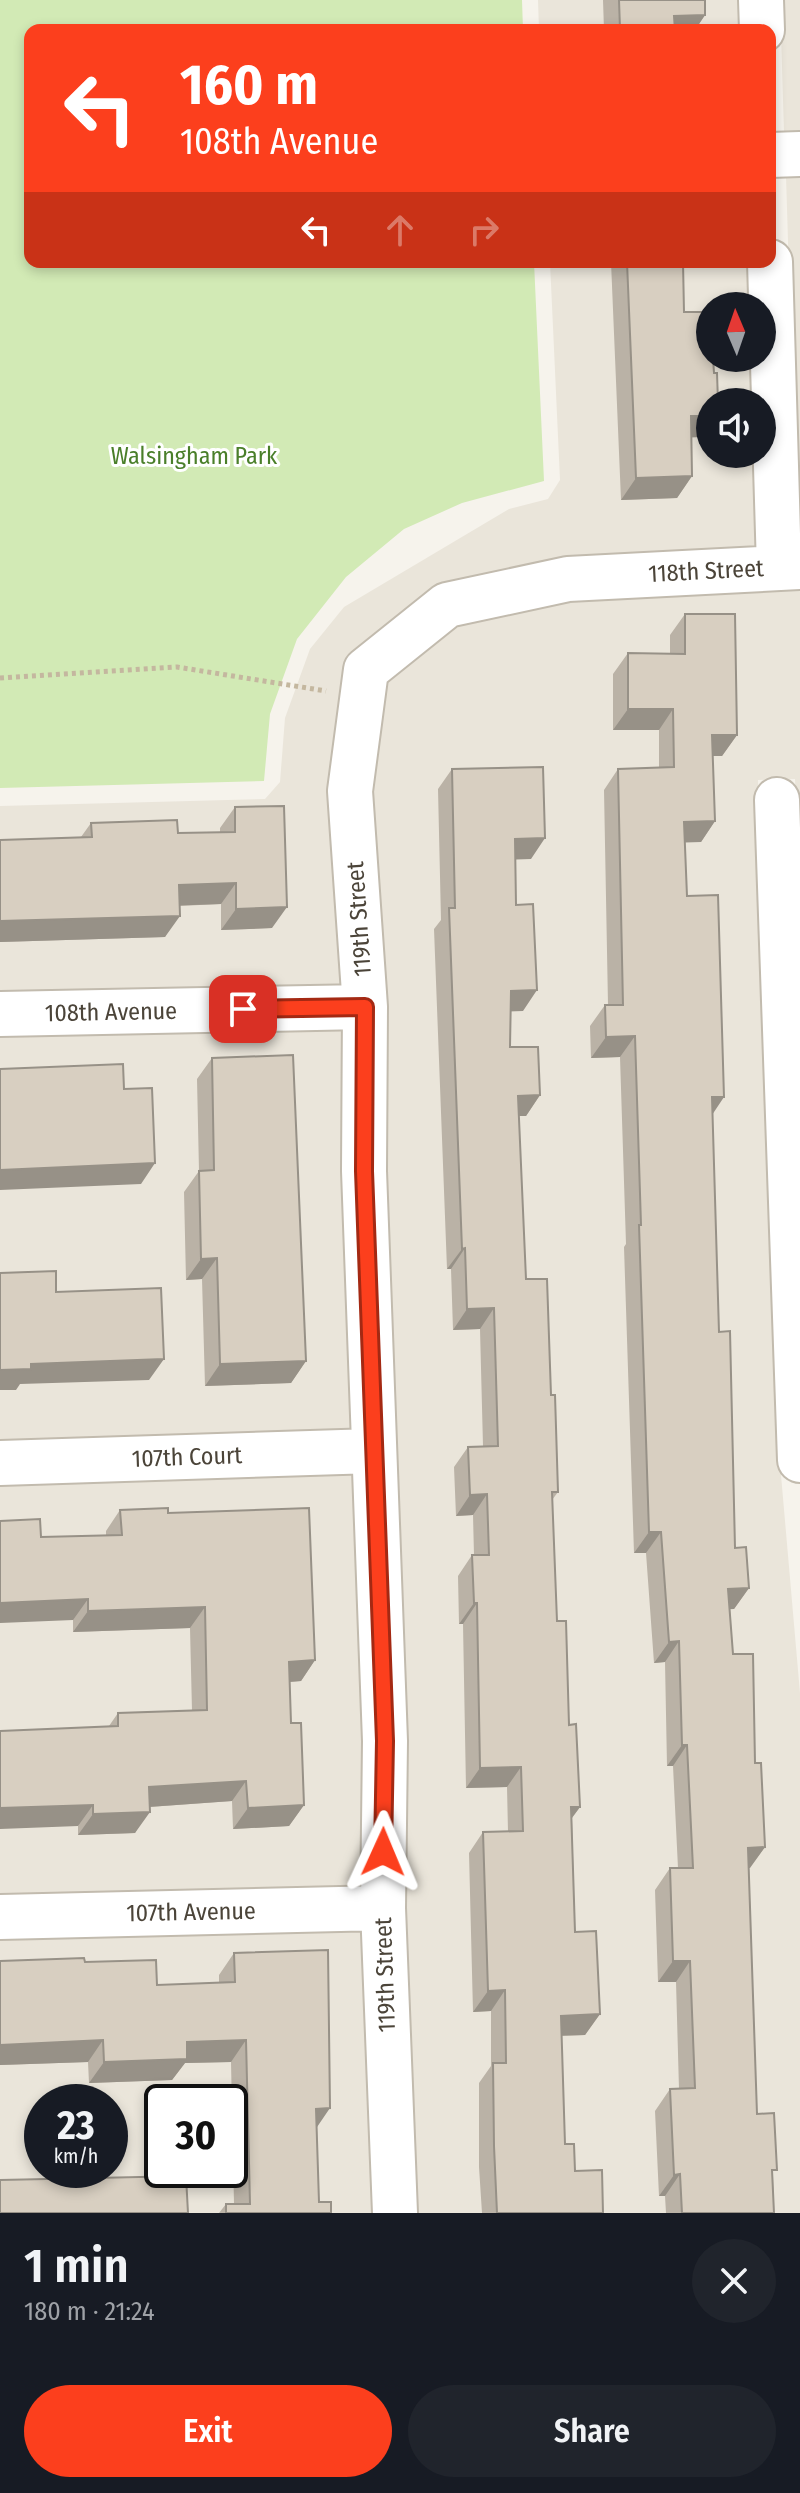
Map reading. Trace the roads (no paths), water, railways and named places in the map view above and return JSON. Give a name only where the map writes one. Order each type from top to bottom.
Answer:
[{"type":"street","points":[[761,0],[762,24]]},
{"type":"street","points":[[776,155],[800,154]]},
{"type":"street","name":"118th Street","points":[[431,618],[447,605],[568,579],[790,567],[770,268]]},
{"type":"street","name":"119th Street","points":[[395,2213],[383,1908],[385,1741],[364,1171],[365,1007],[350,791],[366,670],[431,618]]},
{"type":"street","points":[[777,800],[792,1025],[800,1460]]},
{"type":"street","name":"108th Avenue","points":[[0,1014],[365,1007]]},
{"type":"street","name":"107th Court","points":[[0,1463],[374,1451]]},
{"type":"street","name":"107th Avenue","points":[[0,1917],[383,1908]]},
{"type":"park label","name":"Walsingham Park","points":[[194,456]]}]
